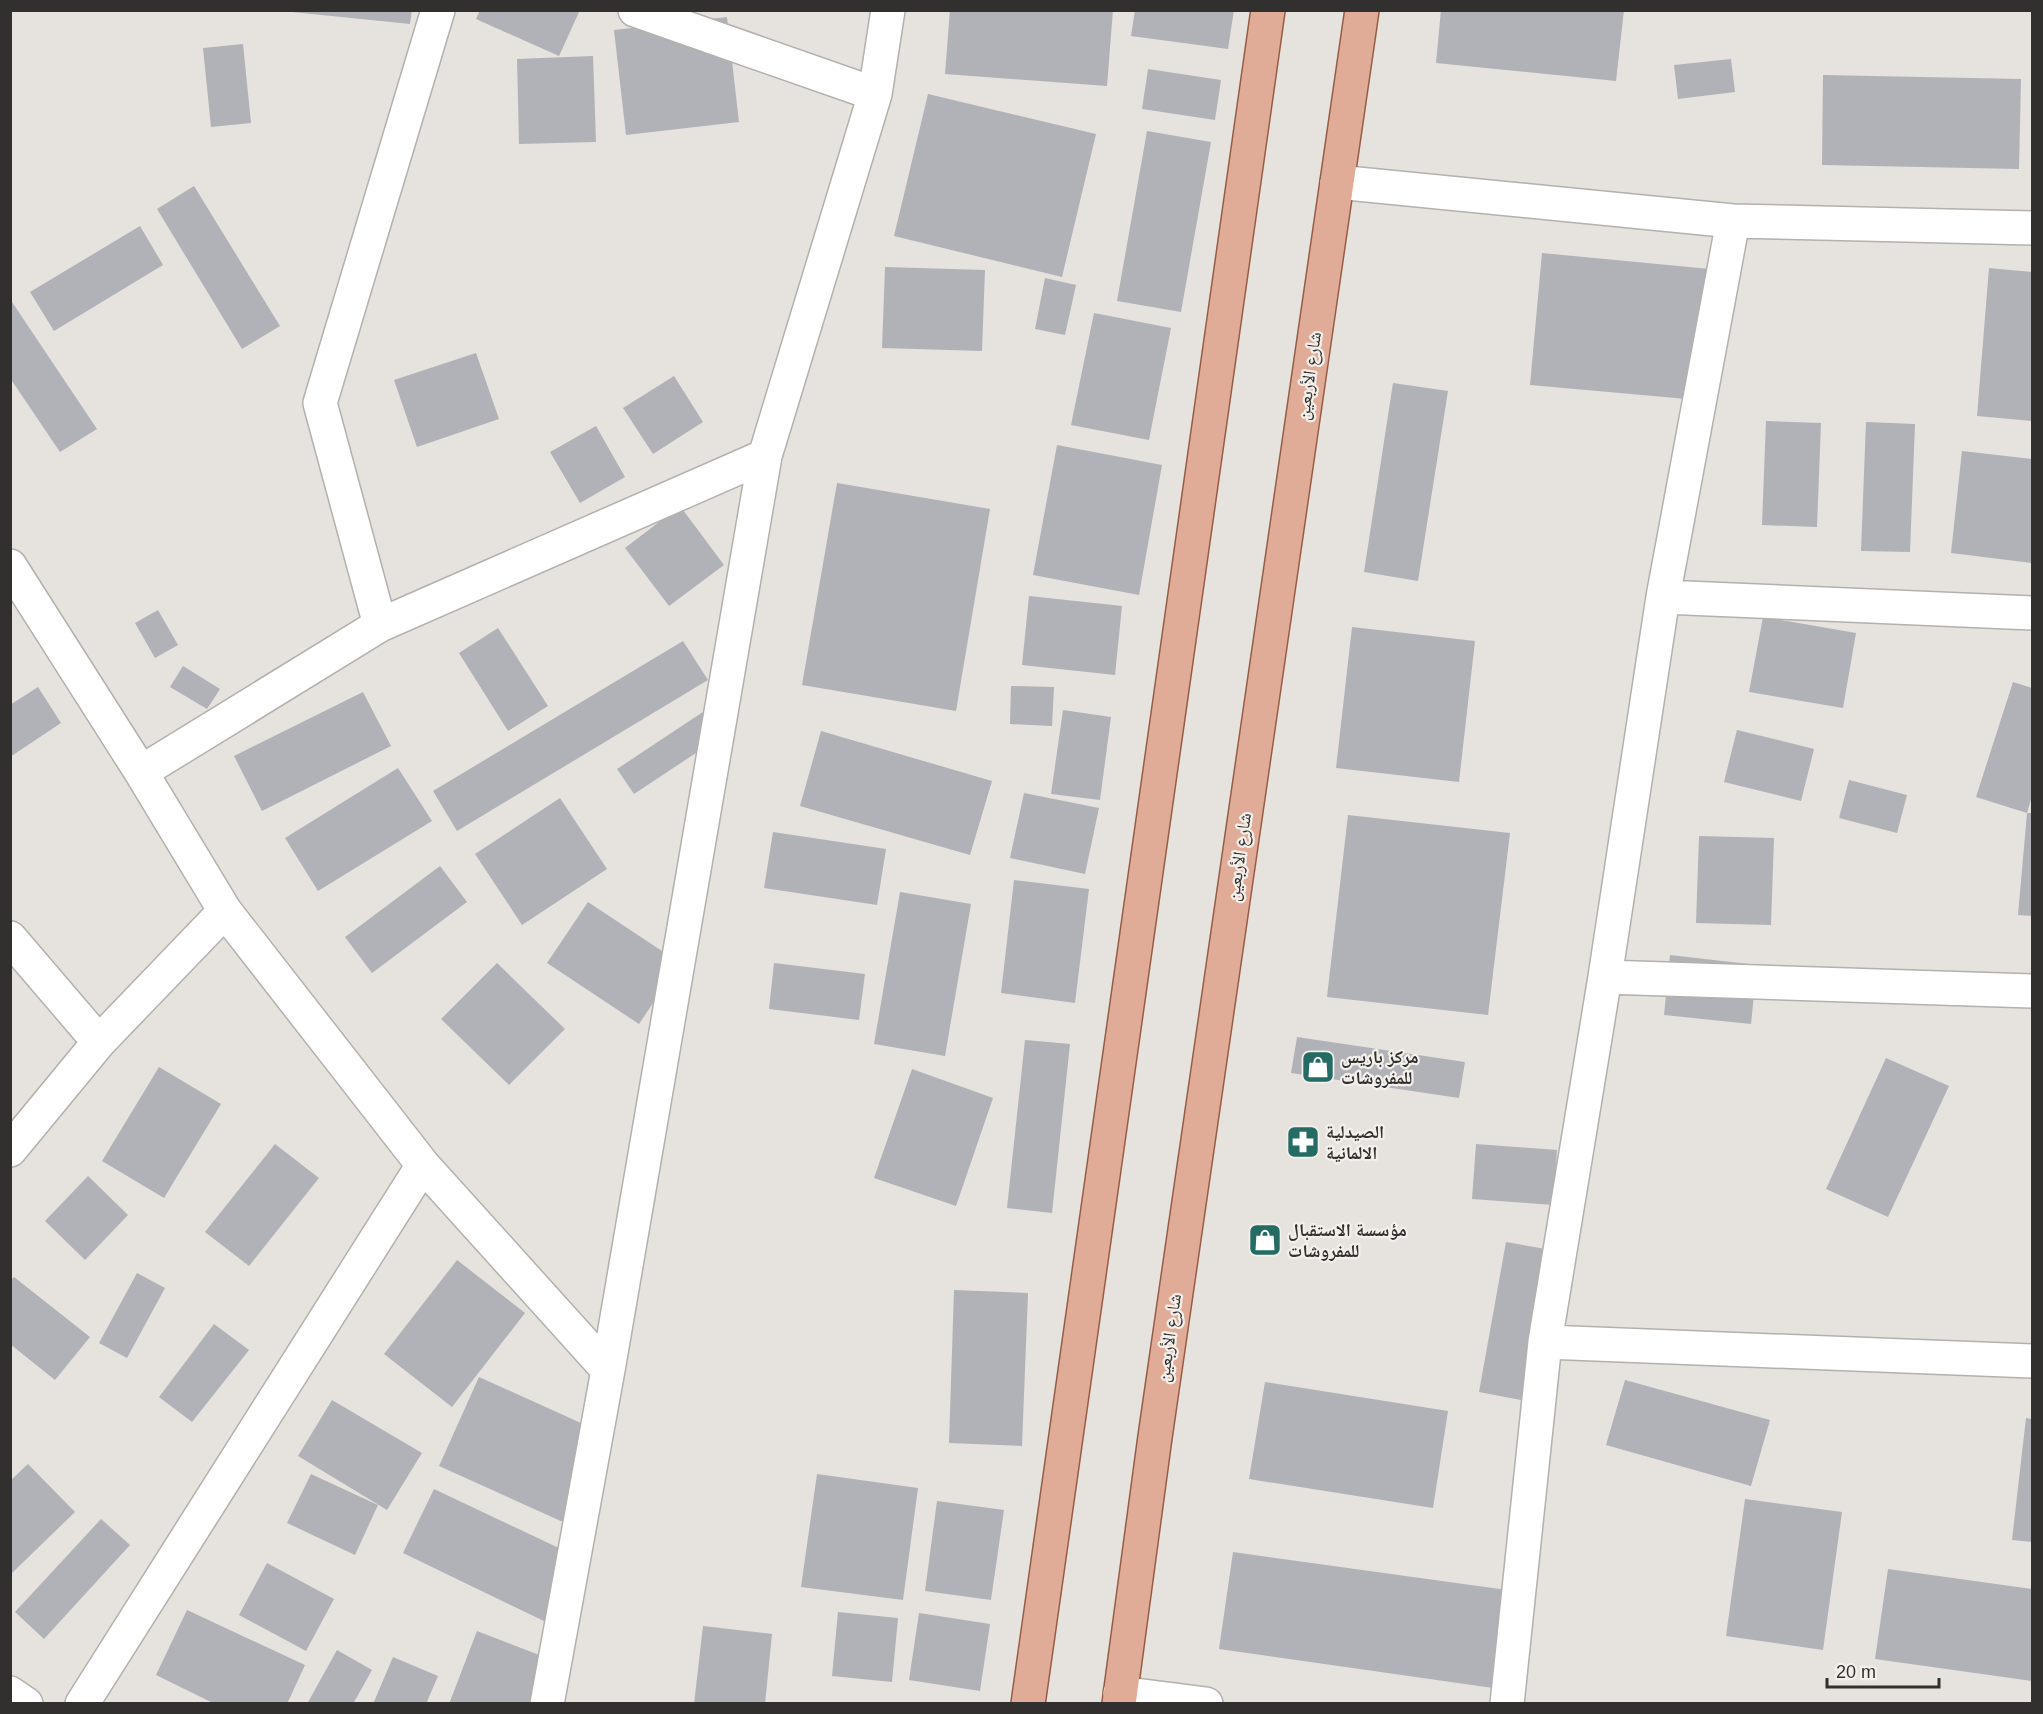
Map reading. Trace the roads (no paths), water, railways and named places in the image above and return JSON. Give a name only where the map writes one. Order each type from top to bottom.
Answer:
[{"type":"main road","points":[[1028,1704],[1268,10]]},
{"type":"main road","name":"شارع الأربعين","points":[[1120,1698],[1156,1425],[1362,10]]},
{"type":"street","points":[[380,625],[320,403],[438,10]]},
{"type":"street","points":[[635,10],[875,94]]},
{"type":"street","points":[[547,1704],[608,1371],[765,456],[875,94],[888,10]]},
{"type":"street","points":[[1337,182],[1733,221],[2032,228]]},
{"type":"street","points":[[1507,1704],[1545,1342],[1605,977],[1663,597],[1733,221]]},
{"type":"street","points":[[141,772],[380,625],[765,456]]},
{"type":"street","points":[[10,566],[141,772],[225,911],[423,1164],[608,1371]]},
{"type":"street","points":[[1663,597],[2032,614]]},
{"type":"street","points":[[10,1150],[99,1042],[225,911]]},
{"type":"street","points":[[10,938],[99,1042]]},
{"type":"street","points":[[1605,977],[2032,991]]},
{"type":"street","points":[[82,1704],[423,1164]]},
{"type":"street","points":[[1545,1342],[2032,1361]]},
{"type":"street","points":[[10,1693],[27,1704]]},
{"type":"street","points":[[1120,1698],[1206,1704]]},
{"type":"place","name":"مركز باريس للمفروشات","points":[[1318,1067]]},
{"type":"place","name":"الصيدلية الالمانية","points":[[1303,1142]]},
{"type":"place","name":"مؤسسة الاستقبال للمفروشات","points":[[1265,1240]]}]
